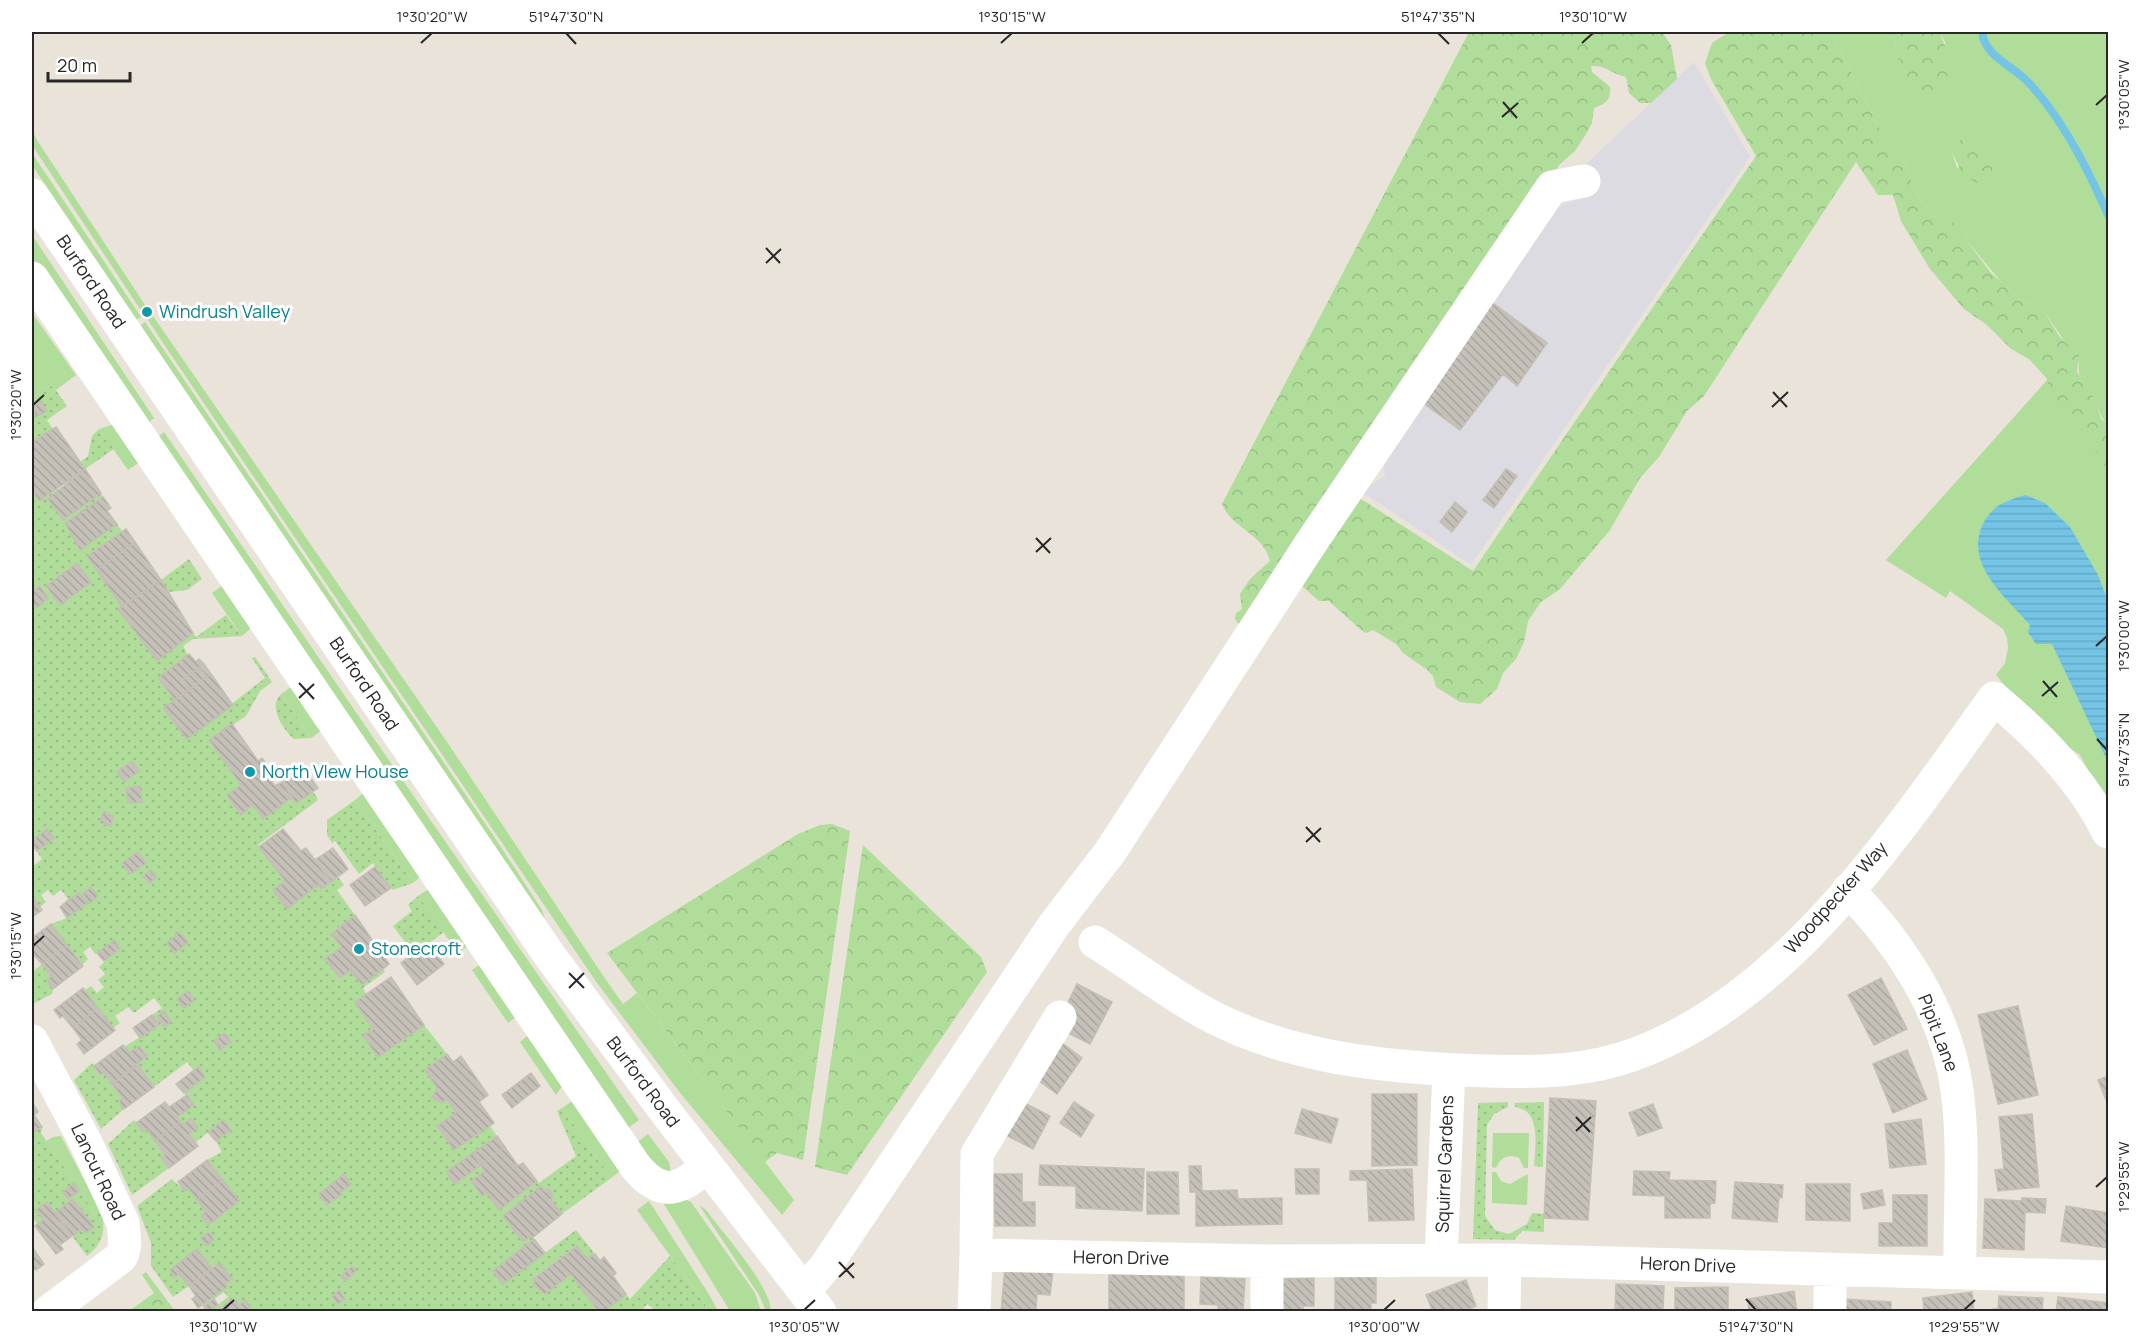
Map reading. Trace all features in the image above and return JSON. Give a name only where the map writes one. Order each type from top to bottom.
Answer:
[{"type":"street","points":[[812,1301],[825,1267],[1054,925],[1110,852],[1311,543],[1552,187],[1584,181]]},
{"type":"street","name":"Burford Road","points":[[32,195],[550,956],[707,1166],[812,1301]]},
{"type":"street","points":[[32,278],[636,1167],[650,1180],[673,1188],[688,1183],[707,1166]]},
{"type":"street","name":"Woodpecker Way","points":[[1095,942],[1205,1013],[1259,1037],[1353,1061],[1449,1070],[1548,1071],[1603,1063],[1646,1049],[1691,1026],[1736,998],[1810,932],[1848,890],[1917,806],[1994,698],[2032,732],[2071,775],[2100,814],[2109,832]]},
{"type":"street","name":"Pipit Lane","points":[[1848,890],[1903,955],[1934,1016],[1948,1052],[1957,1089],[1960,1122],[1960,1272]]},
{"type":"street","points":[[974,1311],[977,1154],[1060,1017]]},
{"type":"street","name":"Lancut Road","points":[[32,1041],[86,1143],[123,1223],[125,1237],[121,1257],[48,1311]]},
{"type":"street","name":"Squirrel Gardens","points":[[1441,1259],[1449,1070]]},
{"type":"street","name":"Heron Drive","points":[[976,1254],[1267,1261],[1505,1260],[2109,1277]]},
{"type":"street","points":[[1504,1311],[1505,1260]]},
{"type":"street","points":[[1267,1261],[1268,1311]]},
{"type":"street","points":[[1830,1269],[1830,1311]]},
{"type":"shaded area","points":[[1694,62],[1750,157],[1471,565],[1361,491],[1385,476],[1383,455],[1555,207],[1586,197],[1582,168]]},
{"type":"green space","points":[[1469,32],[1662,32],[1671,45],[1677,79],[1651,103],[1640,103],[1629,93],[1626,77],[1601,67],[1591,66],[1592,72],[1610,87],[1609,98],[1605,103],[1594,108],[1592,123],[1575,151],[1560,164],[1240,626],[1235,619],[1236,613],[1242,609],[1240,594],[1250,579],[1270,561],[1261,544],[1233,520],[1222,504]]},
{"type":"green space","points":[[1729,32],[1831,32],[1878,126],[1900,153],[1920,201],[1936,218],[1951,221],[1964,231],[1967,241],[1991,273],[2020,299],[2044,311],[2059,336],[2079,356],[2077,371],[2096,401],[2101,419],[2108,424],[2108,472],[2091,443],[2060,404],[2049,387],[2047,379],[2030,360],[2010,348],[1987,325],[1964,309],[1930,269],[1901,221],[1893,195],[1878,195],[1856,162],[1704,396],[1687,411],[1659,457],[1640,478],[1610,530],[1560,589],[1541,602],[1528,621],[1524,642],[1516,659],[1503,673],[1497,689],[1480,704],[1460,702],[1436,687],[1433,676],[1403,653],[1396,644],[1373,630],[1366,633],[1361,630],[1329,601],[1319,601],[1302,586],[1358,497],[1473,571],[1756,156],[1711,79],[1705,63],[1712,43]]},
{"type":"green space","points":[[1831,32],[1893,32],[1895,48],[1946,44],[1940,32],[2108,32],[2108,424],[2081,380],[2079,363],[2044,311],[2020,299],[2002,283],[1967,241],[1964,231],[1936,218],[1920,201],[1900,153],[1878,126]],"holes":[[[1972,136],[1993,158],[1957,168],[1952,152]]]},
{"type":"green space","points":[[1893,32],[1940,32],[1949,59],[1949,86],[1934,97],[1925,98],[1917,91],[1902,69]]},
{"type":"green space","points":[[32,130],[145,305],[140,309],[32,145]]},
{"type":"green space","points":[[1972,136],[1993,158],[1992,173],[1977,183],[1963,175],[1952,152],[1960,141]]},
{"type":"green space","points":[[32,153],[141,317],[136,320],[32,165]]},
{"type":"green space","points":[[32,235],[154,418],[144,426],[32,259]]},
{"type":"green space","points":[[32,313],[76,375],[56,390],[53,386],[32,391]]},
{"type":"green space","points":[[153,316],[447,742],[623,1004],[637,993],[794,1200],[782,1215],[681,1094],[597,983],[163,343],[148,320]]},
{"type":"green space","points":[[145,322],[497,841],[542,910],[547,926],[140,326]]},
{"type":"green space","points":[[2048,379],[2108,461],[2108,807],[2080,755],[2041,730],[1996,675],[2005,663],[2008,648],[2003,629],[1950,591],[1946,598],[1886,560]]},
{"type":"green space","points":[[53,386],[67,406],[47,420],[53,429],[32,442],[32,391]]},
{"type":"green space","points":[[118,423],[144,459],[128,470],[99,429]]},
{"type":"green space","points":[[99,429],[114,449],[85,469],[80,462],[88,456],[92,436]]},
{"type":"green space","points":[[164,432],[639,1120],[624,1131],[154,440]]},
{"type":"green space","points":[[58,489],[63,520],[101,493],[103,497],[65,524],[80,550],[117,524],[122,531],[87,556],[122,607],[119,610],[157,661],[193,633],[196,637],[226,615],[242,636],[193,639],[183,646],[188,655],[158,678],[175,700],[163,709],[187,738],[265,678],[252,658],[255,657],[272,682],[260,691],[246,716],[209,741],[241,785],[227,795],[241,815],[253,804],[292,797],[296,803],[313,791],[318,800],[258,845],[285,881],[273,890],[287,909],[318,885],[321,889],[338,877],[344,885],[337,890],[355,915],[331,933],[342,947],[326,960],[340,978],[350,970],[383,968],[385,972],[363,988],[366,994],[355,1002],[373,1029],[363,1036],[378,1057],[424,1025],[447,1054],[425,1070],[437,1088],[433,1098],[442,1103],[447,1099],[456,1113],[437,1127],[454,1150],[490,1126],[497,1136],[447,1172],[455,1184],[481,1165],[485,1171],[471,1181],[482,1196],[487,1193],[499,1209],[537,1181],[539,1183],[576,1156],[557,1111],[562,1108],[611,1178],[562,1214],[551,1200],[553,1196],[549,1190],[544,1191],[541,1186],[503,1216],[523,1241],[530,1236],[534,1239],[493,1271],[503,1284],[576,1230],[595,1254],[587,1259],[576,1246],[533,1278],[535,1281],[533,1284],[546,1293],[571,1274],[599,1311],[250,1312],[252,1310],[245,1300],[239,1305],[234,1298],[216,1311],[210,1311],[228,1297],[224,1292],[204,1307],[202,1305],[226,1287],[225,1284],[232,1279],[220,1263],[212,1268],[197,1249],[170,1270],[175,1277],[179,1274],[189,1286],[173,1297],[151,1266],[151,1243],[137,1206],[172,1179],[184,1191],[188,1188],[206,1212],[208,1225],[239,1202],[207,1160],[222,1152],[216,1141],[231,1130],[223,1120],[195,1143],[189,1134],[198,1128],[191,1119],[182,1125],[177,1117],[193,1105],[184,1093],[205,1077],[194,1071],[187,1062],[154,1087],[137,1063],[147,1055],[139,1046],[129,1053],[124,1047],[159,1025],[152,1015],[162,1008],[154,998],[134,1013],[128,1007],[115,1016],[120,1023],[113,1028],[85,990],[91,986],[97,993],[104,987],[98,980],[105,974],[99,967],[120,947],[114,940],[95,954],[90,947],[83,952],[88,959],[82,965],[51,924],[67,918],[60,907],[68,899],[61,890],[53,896],[48,890],[41,895],[46,902],[40,907],[32,896],[32,867],[42,859],[32,845],[32,490],[39,501]]},
{"type":"green space","points":[[189,559],[202,579],[187,590],[169,592],[161,580]]},
{"type":"green space","points":[[226,583],[255,625],[242,636],[212,593]]},
{"type":"green space","points":[[295,684],[325,728],[311,738],[281,694]]},
{"type":"green space","points":[[281,694],[311,738],[294,739],[286,730],[276,712],[277,699]]},
{"type":"green space","points":[[367,790],[424,873],[413,883],[355,800]]},
{"type":"green space","points":[[355,800],[413,883],[393,890],[373,863],[359,874],[335,841],[332,843],[327,835],[327,820]]},
{"type":"green space","points":[[832,824],[850,831],[803,1160],[777,1153],[765,1162],[607,953],[798,834],[820,825]]},
{"type":"green space","points":[[863,845],[981,957],[987,972],[847,1175],[815,1167]]},
{"type":"green space","points":[[433,886],[471,944],[458,953],[418,896]]},
{"type":"green space","points":[[418,896],[444,932],[414,954],[393,926],[412,911],[408,905]]},
{"type":"green space","points":[[42,964],[52,976],[47,980],[53,989],[52,994],[33,1004],[32,972]]},
{"type":"green space","points":[[479,965],[516,1017],[508,1023],[472,970]]},
{"type":"green space","points":[[527,1036],[533,1036],[566,1081],[556,1095],[520,1042]]},
{"type":"green space","points":[[92,1063],[99,1075],[104,1072],[123,1098],[119,1101],[124,1109],[101,1129],[74,1080]]},
{"type":"green space","points":[[571,1102],[579,1102],[624,1168],[611,1178],[562,1108]]},
{"type":"green space","points":[[1508,1102],[1508,1107],[1494,1114],[1487,1125],[1485,1216],[1495,1230],[1509,1234],[1527,1224],[1532,1213],[1544,1214],[1544,1232],[1522,1231],[1514,1240],[1473,1239],[1478,1103]]},
{"type":"green space","points":[[1544,1102],[1543,1167],[1534,1166],[1536,1140],[1530,1115],[1515,1107],[1514,1103]]},
{"type":"green space","points":[[134,1120],[143,1132],[147,1129],[165,1155],[162,1158],[169,1168],[132,1195],[108,1144]]},
{"type":"green space","points":[[42,1127],[41,1133],[96,1216],[101,1212],[102,1237],[87,1256],[72,1236],[82,1229],[86,1233],[94,1227],[74,1199],[55,1213],[47,1202],[36,1210],[43,1220],[37,1224],[32,1216],[32,1133]]},
{"type":"green space","points":[[1493,1133],[1529,1133],[1528,1168],[1524,1168],[1519,1158],[1512,1156],[1502,1159],[1496,1168],[1492,1167]]},
{"type":"green space","points":[[648,1134],[669,1162],[671,1173],[666,1176],[635,1144]]},
{"type":"green space","points":[[61,1136],[101,1212],[96,1216],[46,1141]]},
{"type":"green space","points":[[1492,1172],[1496,1172],[1501,1181],[1510,1184],[1528,1174],[1527,1205],[1492,1203]]},
{"type":"green space","points":[[659,1196],[682,1198],[691,1202],[755,1293],[761,1311],[730,1311]]},
{"type":"green space","points":[[649,1201],[718,1311],[705,1311],[705,1304],[637,1210]]},
{"type":"green space","points":[[699,1205],[706,1210],[734,1245],[763,1287],[771,1311],[766,1311],[759,1295]]},
{"type":"green space","points":[[670,1256],[705,1304],[705,1311],[656,1311],[647,1304],[641,1311],[604,1312],[626,1294],[630,1299]]},
{"type":"green space","points":[[146,1272],[175,1311],[129,1311],[154,1293],[142,1275]]},
{"type":"water","points":[[2025,495],[2045,503],[2070,527],[2098,575],[2108,602],[2108,762],[2052,644],[2036,644],[2028,632],[2030,625],[1991,580],[1979,555],[1978,541],[1986,519],[1994,509],[2005,502]]},
{"type":"building","points":[[1490,301],[1547,343],[1517,386],[1503,374],[1460,430],[1419,400]]},
{"type":"building","points":[[41,401],[47,411],[36,417],[32,407]]},
{"type":"building","points":[[56,427],[85,469],[39,501],[32,490],[32,442]]},
{"type":"building","points":[[85,469],[101,493],[63,520],[48,499]]},
{"type":"building","points":[[1506,469],[1517,476],[1494,508],[1483,500]]},
{"type":"building","points":[[103,497],[111,508],[107,511],[117,524],[80,550],[65,523]]},
{"type":"building","points":[[1455,502],[1467,512],[1452,532],[1440,522]]},
{"type":"building","points":[[126,529],[135,542],[97,570],[87,556]]},
{"type":"building","points":[[126,529],[161,580],[122,607],[87,556]]},
{"type":"building","points":[[77,563],[91,582],[60,605],[46,586]]},
{"type":"building","points":[[161,580],[193,633],[157,661],[118,609]]},
{"type":"building","points":[[40,586],[48,598],[37,608],[32,601],[32,592]]},
{"type":"building","points":[[189,654],[196,662],[199,659],[204,664],[200,667],[207,677],[175,700],[158,678]]},
{"type":"building","points":[[204,664],[211,674],[190,689],[183,679]]},
{"type":"building","points":[[211,674],[233,705],[187,739],[163,708]]},
{"type":"building","name":"North Vlew House","points":[[232,724],[258,761],[262,758],[271,770],[266,774],[275,786],[282,782],[292,797],[263,819],[253,804],[241,815],[227,795],[241,785],[209,740]]},
{"type":"building","points":[[132,761],[139,771],[124,782],[117,772]]},
{"type":"building","points":[[303,767],[318,788],[296,803],[282,782]]},
{"type":"building","points":[[140,786],[142,802],[128,803],[126,788]]},
{"type":"building","points":[[103,813],[113,816],[111,826],[100,823]]},
{"type":"building","points":[[47,829],[54,838],[37,851],[32,841]]},
{"type":"building","points":[[283,829],[301,851],[306,848],[315,860],[333,848],[348,869],[321,889],[318,885],[287,909],[273,890],[285,881],[259,847]]},
{"type":"building","points":[[333,848],[348,869],[331,882],[315,860]]},
{"type":"building","points":[[138,852],[146,863],[130,874],[122,863]]},
{"type":"building","points":[[375,867],[391,888],[365,906],[350,885]]},
{"type":"building","points":[[151,870],[157,877],[149,883],[143,876]]},
{"type":"building","points":[[91,887],[98,896],[90,903],[83,894]]},
{"type":"building","points":[[79,893],[87,903],[67,918],[60,907]]},
{"type":"building","points":[[32,896],[42,910],[32,917]]},
{"type":"building","name":"Stonecroft","points":[[355,915],[389,964],[362,985],[350,970],[340,978],[325,959],[342,947],[331,934]]},
{"type":"building","points":[[51,924],[67,945],[42,964],[32,953],[32,938]]},
{"type":"building","points":[[179,932],[188,942],[175,953],[167,943]]},
{"type":"building","points":[[114,940],[120,948],[104,961],[97,953]]},
{"type":"building","points":[[429,943],[444,964],[417,985],[401,963]]},
{"type":"building","points":[[67,945],[83,966],[53,989],[47,980],[52,976],[42,964]]},
{"type":"building","points":[[391,977],[424,1025],[378,1057],[363,1036],[373,1029],[355,1002]]},
{"type":"building","points":[[1881,978],[1907,1029],[1874,1045],[1848,995]]},
{"type":"building","points":[[1077,984],[1112,1002],[1090,1044],[1056,1027]]},
{"type":"building","points":[[83,988],[98,1008],[73,1028],[63,1016],[60,1018],[54,1010]]},
{"type":"building","points":[[187,991],[194,1000],[184,1008],[177,999]]},
{"type":"building","points":[[2018,1006],[2038,1095],[1998,1104],[1978,1015]]},
{"type":"building","points":[[98,1008],[115,1030],[84,1054],[77,1044],[82,1040],[73,1028]]},
{"type":"building","points":[[164,1011],[171,1022],[164,1027],[157,1016]]},
{"type":"building","points":[[152,1015],[159,1025],[140,1038],[133,1028]]},
{"type":"building","points":[[225,1033],[231,1042],[220,1050],[214,1041]]},
{"type":"building","points":[[1054,1037],[1082,1058],[1057,1094],[1028,1073]]},
{"type":"building","points":[[123,1045],[129,1053],[139,1046],[147,1056],[112,1084],[104,1072],[100,1075],[94,1066]]},
{"type":"building","points":[[1907,1050],[1927,1099],[1893,1113],[1873,1064]]},
{"type":"building","points":[[447,1054],[453,1062],[461,1056],[488,1095],[479,1102],[494,1123],[454,1150],[437,1126],[456,1113],[447,1099],[442,1103],[432,1098],[437,1088],[425,1070]]},
{"type":"building","points":[[138,1065],[154,1087],[124,1109],[119,1101],[123,1098],[112,1084]]},
{"type":"building","points":[[198,1067],[205,1077],[184,1093],[176,1084]]},
{"type":"building","points":[[531,1073],[540,1086],[512,1108],[502,1095]]},
{"type":"building","points":[[2108,1076],[2108,1102],[2107,1102],[2098,1080]]},
{"type":"building","points":[[1372,1094],[1417,1094],[1417,1165],[1372,1166]]},
{"type":"building","points":[[187,1095],[194,1105],[177,1117],[180,1122],[155,1141],[147,1129],[143,1132],[136,1123],[165,1102],[169,1107]]},
{"type":"building","points":[[1015,1098],[1050,1116],[1033,1149],[998,1131]]},
{"type":"building","points":[[1550,1098],[1596,1101],[1588,1220],[1544,1218]]},
{"type":"building","points":[[32,1102],[38,1112],[34,1115],[42,1127],[32,1133]]},
{"type":"building","points":[[1074,1102],[1094,1115],[1081,1137],[1060,1123]]},
{"type":"building","points":[[1653,1104],[1662,1128],[1638,1136],[1629,1113]]},
{"type":"building","points":[[1302,1109],[1338,1119],[1331,1143],[1295,1133]]},
{"type":"building","points":[[2032,1114],[2039,1187],[1998,1191],[1995,1170],[2004,1169],[1999,1117]]},
{"type":"building","points":[[191,1118],[198,1128],[189,1134],[198,1146],[169,1168],[161,1157],[165,1155],[155,1141],[180,1122],[182,1125]]},
{"type":"building","points":[[1921,1119],[1926,1164],[1890,1168],[1885,1124]]},
{"type":"building","points":[[223,1120],[231,1130],[216,1141],[208,1132]]},
{"type":"building","points":[[497,1136],[505,1147],[455,1184],[446,1172]]},
{"type":"building","points":[[497,1136],[518,1166],[523,1163],[537,1181],[499,1210],[487,1193],[482,1196],[471,1181],[485,1171],[473,1154]]},
{"type":"building","points":[[207,1160],[223,1180],[197,1200],[188,1188],[184,1191],[178,1182]]},
{"type":"building","points":[[1040,1165],[1144,1169],[1142,1211],[1076,1208],[1076,1186],[1039,1185]]},
{"type":"building","points":[[1189,1166],[1201,1166],[1202,1191],[1237,1190],[1238,1199],[1282,1198],[1282,1224],[1196,1226],[1196,1192],[1190,1192]]},
{"type":"building","points":[[1295,1169],[1319,1169],[1319,1194],[1296,1194]]},
{"type":"building","points":[[1412,1169],[1414,1220],[1369,1221],[1367,1180],[1350,1180],[1350,1171]]},
{"type":"building","points":[[1634,1171],[1670,1172],[1669,1180],[1716,1181],[1715,1203],[1710,1204],[1710,1218],[1665,1218],[1665,1196],[1633,1195]]},
{"type":"building","points":[[1147,1172],[1178,1172],[1179,1214],[1147,1214]]},
{"type":"building","points":[[344,1174],[351,1184],[341,1192],[333,1183]]},
{"type":"building","points":[[994,1174],[1022,1174],[1022,1202],[1035,1202],[1035,1226],[995,1226]]},
{"type":"building","points":[[223,1180],[239,1201],[208,1225],[201,1216],[206,1212],[197,1200]]},
{"type":"building","points":[[1735,1182],[1783,1185],[1782,1198],[1779,1197],[1777,1222],[1732,1218]]},
{"type":"building","points":[[74,1183],[79,1191],[68,1199],[63,1192]]},
{"type":"building","points":[[333,1183],[342,1194],[327,1205],[319,1194]]},
{"type":"building","points":[[1806,1184],[1850,1184],[1850,1221],[1806,1220]]},
{"type":"building","points":[[541,1186],[544,1191],[549,1189],[553,1196],[551,1200],[562,1214],[532,1238],[530,1236],[523,1242],[503,1216]]},
{"type":"building","points":[[1882,1190],[1885,1205],[1864,1209],[1861,1194]]},
{"type":"building","points":[[1893,1195],[1927,1195],[1927,1246],[1879,1246],[1879,1223],[1893,1223]]},
{"type":"building","points":[[2022,1198],[2046,1199],[2045,1213],[2025,1212],[2024,1250],[1983,1248],[1985,1199],[2022,1201]]},
{"type":"building","points":[[73,1199],[94,1227],[86,1233],[82,1229],[72,1236],[55,1213]]},
{"type":"building","points":[[47,1202],[72,1236],[60,1245],[63,1249],[56,1254],[35,1226],[43,1220],[36,1210]]},
{"type":"building","points":[[2066,1206],[2108,1213],[2108,1248],[2061,1241]]},
{"type":"building","points":[[209,1232],[214,1240],[206,1246],[201,1238]]},
{"type":"building","points":[[534,1239],[545,1253],[503,1284],[493,1271]]},
{"type":"building","points":[[577,1246],[587,1259],[595,1254],[600,1261],[604,1257],[616,1273],[613,1276],[626,1294],[604,1312],[599,1312],[571,1274],[545,1294],[533,1284],[535,1281],[533,1279]]},
{"type":"building","points":[[32,1247],[44,1264],[36,1270],[32,1267]]},
{"type":"building","points":[[197,1249],[212,1268],[189,1286],[179,1274],[175,1277],[170,1270]]},
{"type":"building","points":[[220,1263],[232,1279],[225,1284],[227,1287],[198,1308],[192,1299],[196,1296],[189,1286]]},
{"type":"building","points":[[352,1266],[356,1271],[345,1281],[341,1276]]},
{"type":"building","points":[[1005,1266],[1053,1271],[1050,1295],[1037,1294],[1036,1312],[1001,1312]]},
{"type":"building","points":[[1109,1274],[1184,1275],[1184,1312],[1109,1312]]},
{"type":"building","points":[[1201,1277],[1245,1279],[1243,1312],[1218,1312],[1218,1305],[1200,1304]]},
{"type":"building","points":[[1335,1277],[1376,1277],[1376,1303],[1371,1303],[1371,1312],[1335,1312]]},
{"type":"building","points":[[1314,1278],[1314,1306],[1303,1306],[1303,1312],[1277,1312],[1276,1279]]},
{"type":"building","points":[[1466,1280],[1476,1306],[1461,1312],[1433,1312],[1426,1295]]},
{"type":"building","points":[[1616,1284],[1664,1286],[1663,1310],[1667,1312],[1615,1312]]},
{"type":"building","points":[[1728,1287],[1728,1312],[1675,1312],[1675,1288]]},
{"type":"building","points":[[339,1290],[345,1299],[338,1304],[332,1296]]},
{"type":"building","points":[[1794,1291],[1797,1312],[1749,1312],[1748,1299]]},
{"type":"building","points":[[1972,1292],[1974,1312],[1924,1312],[1923,1298]]},
{"type":"building","points":[[1999,1296],[2043,1298],[2042,1312],[1993,1312],[1993,1309],[1998,1309]]},
{"type":"building","points":[[2058,1297],[2108,1303],[2108,1312],[2056,1312]]},
{"type":"building","points":[[234,1298],[239,1305],[245,1300],[252,1310],[216,1312]]},
{"type":"building","points":[[214,1299],[218,1305],[207,1312],[204,1307]]},
{"type":"building","points":[[1842,1299],[1891,1302],[1891,1312],[1842,1312]]},
{"type":"waterway","points":[[1982,32],[1984,40],[1993,53],[2021,75],[2052,111],[2083,162],[2108,215]]},
{"type":"place","name":"Windrush Valley","points":[[147,312]]},
{"type":"place","name":"North Vlew House","points":[[250,772]]},
{"type":"place","name":"Stonecroft","points":[[359,949]]}]
